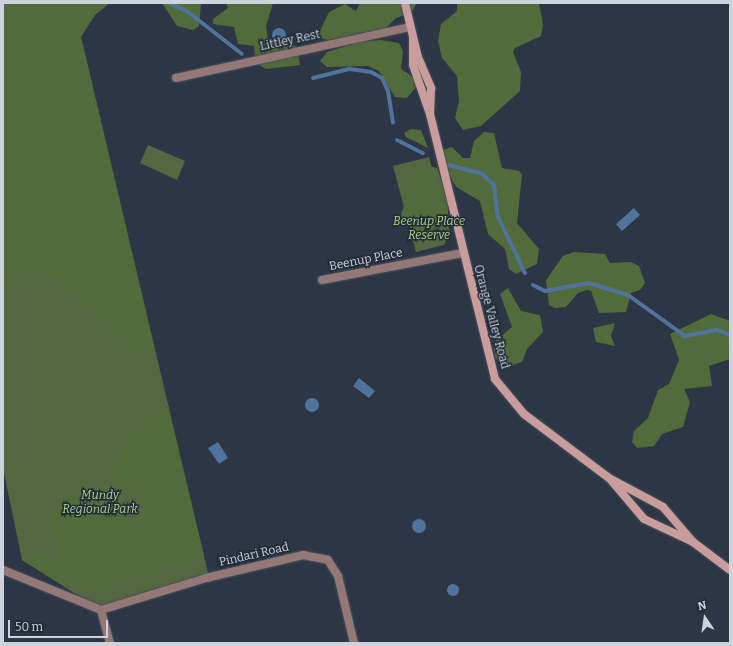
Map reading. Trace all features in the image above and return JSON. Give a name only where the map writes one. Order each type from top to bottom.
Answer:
[{"type":"street","name":"Orange Valley Road","points":[[405,3],[412,38],[411,57],[430,114],[462,253],[495,379],[524,414],[609,478],[663,507],[694,542],[730,570]]},
{"type":"street","name":"Littley Rest","points":[[176,78],[410,27]]},
{"type":"street","name":"Beenup Place","points":[[322,280],[462,253]]},
{"type":"street","name":"Orange Valley Road","points":[[609,478],[644,519],[694,542]]},
{"type":"street","name":"Pindari Road","points":[[101,610],[206,578],[304,555],[328,560],[338,576],[354,643]]},
{"type":"street","points":[[3,570],[101,610],[110,643]]},
{"type":"green space","name":"Mundy Regional Park","points":[[3,3],[73,3],[209,577],[101,610],[22,560],[3,468]]},
{"type":"green space","points":[[3,3],[110,3],[95,15],[81,37],[156,355],[130,350],[106,328],[85,301],[48,275],[23,273],[12,280],[3,311]]},
{"type":"green space","points":[[162,3],[201,3],[199,26],[193,30],[177,26]]},
{"type":"green space","points":[[226,3],[273,3],[266,26],[270,45],[283,40],[297,47],[300,65],[266,69],[256,63],[254,46],[238,44],[234,27],[213,24],[213,19],[228,8]]},
{"type":"green space","points":[[360,3],[417,3],[411,13],[396,18],[386,28],[328,40],[317,37],[329,12],[345,4],[356,11]]},
{"type":"green space","points":[[457,3],[539,3],[543,24],[541,36],[515,48],[513,52],[521,72],[520,91],[481,126],[463,130],[455,118],[459,101],[457,76],[442,58],[438,41],[441,24],[457,11]]},
{"type":"green space","points":[[381,40],[399,43],[403,51],[401,69],[415,78],[416,87],[407,98],[395,97],[379,71],[368,66],[327,67],[320,61],[327,52],[359,42]]},
{"type":"green space","points":[[411,129],[421,130],[428,148],[406,137],[404,133]]},
{"type":"green space","points":[[484,132],[494,133],[502,168],[519,171],[522,175],[517,223],[539,249],[537,264],[516,274],[509,269],[505,249],[488,234],[480,201],[456,187],[440,158],[443,150],[452,147],[463,158],[470,158],[474,141]]},
{"type":"green space","points":[[148,145],[185,161],[177,180],[140,163]]},
{"type":"green space","name":"Beenup Place Reserve","points":[[429,157],[450,232],[444,245],[416,252],[393,166]]},
{"type":"green space","points":[[429,166],[437,168],[448,199],[448,218],[438,234],[426,225],[404,223],[401,214],[416,172]]},
{"type":"green space","points":[[574,252],[605,254],[610,263],[631,262],[639,266],[645,283],[640,290],[631,293],[626,312],[599,313],[591,291],[587,290],[578,293],[566,307],[555,308],[549,305],[546,280],[563,256]]},
{"type":"green space","points":[[508,288],[521,311],[540,315],[543,332],[527,349],[522,362],[503,368],[495,357],[493,343],[512,327],[500,294]]},
{"type":"green space","points":[[711,314],[730,321],[730,359],[709,366],[712,386],[684,389],[690,402],[683,427],[662,434],[654,446],[637,448],[632,442],[634,431],[648,418],[658,390],[669,384],[679,360],[670,334]]},
{"type":"green space","points":[[615,323],[611,336],[615,346],[596,342],[593,328]]},
{"type":"green space","points":[[168,407],[204,556],[193,563],[150,572],[104,588],[56,581],[22,560],[22,555],[36,554],[56,560],[58,544],[50,531],[48,515],[66,500],[97,498],[117,507],[128,521],[148,513],[136,482],[119,486],[114,484],[114,462],[126,441]]},
{"type":"water","points":[[276,28],[282,28],[286,32],[286,38],[282,42],[276,42],[272,38],[272,32]]},
{"type":"water","points":[[634,208],[640,215],[622,231],[616,224]]},
{"type":"water","points":[[359,378],[375,391],[369,398],[353,386]]},
{"type":"water","points":[[312,398],[317,400],[319,405],[317,410],[312,412],[307,410],[305,405],[307,400]]},
{"type":"water","points":[[218,442],[228,458],[219,464],[208,448]]},
{"type":"water","points":[[416,519],[422,519],[426,523],[426,529],[422,533],[416,533],[412,529],[412,523]]},
{"type":"water","points":[[455,584],[458,585],[458,595],[451,596],[448,595],[447,588],[448,585]]},
{"type":"waterway","points":[[169,3],[188,12],[242,54]]},
{"type":"waterway","points":[[313,78],[350,69],[371,72],[382,78],[388,91],[393,123]]},
{"type":"waterway","points":[[397,140],[423,153]]},
{"type":"waterway","points":[[448,165],[481,173],[494,185],[498,217],[525,273]]},
{"type":"waterway","points":[[533,285],[545,291],[589,283],[628,295],[685,336],[717,330],[730,335]]}]
